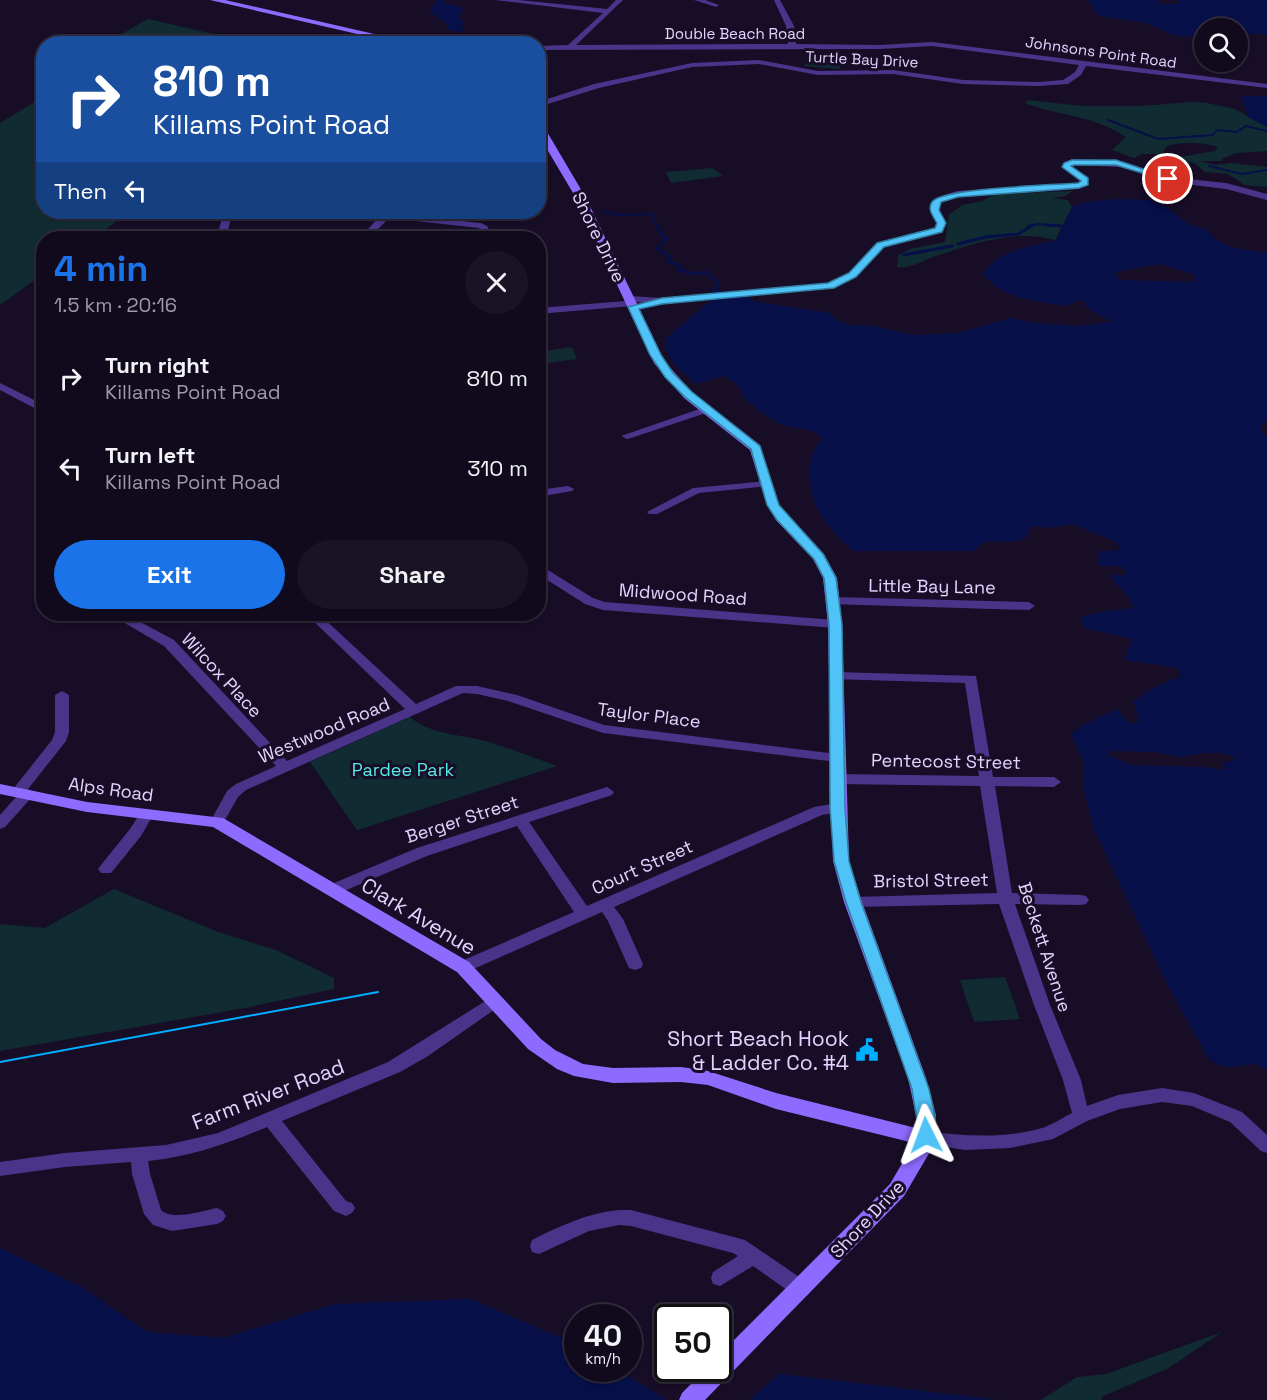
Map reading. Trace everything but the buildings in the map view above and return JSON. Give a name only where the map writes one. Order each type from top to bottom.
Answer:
[{"type":"main road","points":[[214,0],[378,36]]},
{"type":"main road","name":"Shore Drive","points":[[546,139],[581,198],[664,369],[679,386],[756,448],[771,501],[778,513],[824,564],[832,583],[841,861],[920,1089],[926,1115],[926,1138],[919,1156],[897,1190],[692,1398]]},
{"type":"main road","name":"Alps Road","points":[[0,789],[87,807],[217,822]]},
{"type":"main road","name":"Clark Avenue","points":[[217,822],[463,967],[495,1000],[523,1034],[564,1065],[606,1077],[669,1073],[718,1080],[784,1103],[926,1138]]},
{"type":"street","points":[[498,0],[608,12]]},
{"type":"street","points":[[569,48],[620,0]]},
{"type":"street","points":[[697,0],[716,5]]},
{"type":"street","points":[[777,0],[790,26],[792,46]]},
{"type":"street","name":"Double Beach Road","points":[[546,48],[872,47],[932,44]]},
{"type":"street","name":"Johnsons Point Road","points":[[932,44],[1267,86]]},
{"type":"street","name":"Turtle Bay Drive","points":[[546,101],[652,72],[712,63],[759,62],[824,73],[893,72],[963,82],[1039,84],[1065,82],[1078,73],[1084,62]]},
{"type":"street","points":[[546,311],[830,286],[853,275],[880,245],[939,230],[941,223],[934,210],[934,204],[938,200],[957,194],[1079,186],[1085,183],[1085,180],[1067,167],[1067,164],[1072,162],[1122,164],[1168,179],[1226,186],[1267,197]]},
{"type":"street","points":[[371,231],[383,219]]},
{"type":"street","points":[[410,219],[484,228],[486,231]]},
{"type":"street","points":[[0,386],[36,406]]},
{"type":"street","points":[[627,436],[708,410]]},
{"type":"street","points":[[653,512],[699,489],[766,484]]},
{"type":"street","points":[[546,493],[568,489]]},
{"type":"street","name":"Midwood Road","points":[[546,573],[589,601],[603,606],[835,624]]},
{"type":"street","name":"Little Bay Lane","points":[[834,601],[1029,606]]},
{"type":"street","name":"Wilcox Place","points":[[128,621],[169,643],[285,767]]},
{"type":"street","points":[[319,621],[414,710]]},
{"type":"street","name":"Beckett Avenue","points":[[836,676],[971,679],[1005,898],[1042,1005],[1072,1080],[1081,1116]]},
{"type":"street","name":"Westwood Road","points":[[217,822],[232,794],[241,787],[461,689]]},
{"type":"street","name":"Taylor Place","points":[[461,689],[486,690],[575,722],[603,729],[837,758]]},
{"type":"street","points":[[0,824],[59,741],[62,732],[62,695]]},
{"type":"street","name":"Pentecost Street","points":[[837,778],[1054,782]]},
{"type":"street","name":"Berger Street","points":[[332,890],[422,852],[607,792]]},
{"type":"street","name":"Court Street","points":[[463,967],[819,810],[838,808]]},
{"type":"street","points":[[106,869],[136,832],[146,815]]},
{"type":"street","points":[[519,820],[584,914]]},
{"type":"street","name":"Bristol Street","points":[[854,902],[1005,898],[1081,900]]},
{"type":"street","points":[[605,905],[615,918],[635,964]]},
{"type":"street","name":"Farm River Road","points":[[0,1169],[192,1148],[271,1120],[394,1067],[422,1051],[495,1000]]},
{"type":"street","name":"Clark Avenue","points":[[926,1138],[965,1143],[1010,1142],[1047,1134],[1081,1116],[1118,1102],[1162,1095],[1194,1100],[1236,1117],[1267,1146]]},
{"type":"street","points":[[271,1120],[340,1206],[346,1208]]},
{"type":"street","points":[[139,1155],[141,1174],[153,1214],[159,1220],[172,1223],[217,1216]]},
{"type":"street","points":[[539,1246],[590,1222],[615,1216],[641,1220],[730,1244],[801,1289]]},
{"type":"street","points":[[720,1278],[751,1257]]},
{"type":"green space","points":[[148,19],[222,36],[118,36]]},
{"type":"green space","points":[[810,55],[844,58],[839,69],[804,66]]},
{"type":"green space","points":[[1028,100],[1082,106],[1141,106],[1191,102],[1235,109],[1267,127],[1267,151],[1236,153],[1222,159],[1223,161],[1199,161],[1215,165],[1231,163],[1267,167],[1267,187],[1245,185],[1228,174],[1205,172],[1194,163],[1169,159],[1214,151],[1218,147],[1199,143],[1180,143],[1167,146],[1162,154],[1142,154],[1134,158],[1112,150],[1126,137],[1101,124],[1025,103]]},
{"type":"green space","points":[[36,101],[36,219],[120,219],[103,231],[36,231],[36,279],[0,305],[0,123]]},
{"type":"green space","points":[[712,168],[723,176],[671,183],[666,172]]},
{"type":"green space","points":[[1073,191],[1065,196],[1052,198],[1068,200],[1072,207],[1055,240],[1025,236],[995,239],[912,265],[897,267],[898,256],[910,249],[945,242],[949,215],[962,205],[983,201],[994,194]]},
{"type":"green space","points":[[572,347],[577,359],[546,363],[546,351]]},
{"type":"green space","name":"Pardee Park","points":[[410,717],[437,731],[485,741],[557,766],[357,830],[310,762]]},
{"type":"green space","points":[[114,889],[218,932],[276,950],[334,978],[334,989],[245,1008],[0,1051],[0,924],[45,928]]},
{"type":"green space","points":[[1005,977],[1020,1019],[974,1022],[960,980]]},
{"type":"green space","points":[[1222,1332],[1167,1369],[1103,1396],[1101,1400],[1041,1400],[1077,1377],[1106,1374]]},
{"type":"shaded area","points":[[438,0],[444,0],[443,2],[463,8],[459,18],[464,22],[461,27],[464,29],[463,32],[448,30],[445,22],[430,12],[431,7]]},
{"type":"shaded area","points":[[1088,0],[1157,0],[1162,4],[1181,4],[1176,0],[1267,0],[1267,34],[1248,34],[1248,18],[1194,18],[1194,37],[1176,36],[1143,22],[1098,15]]},
{"type":"shaded area","points":[[1241,96],[1267,96],[1267,127],[1248,117]]},
{"type":"shaded area","points":[[1117,199],[1149,200],[1168,208],[1188,224],[1207,230],[1216,240],[1231,247],[1267,253],[1267,422],[1263,423],[1260,430],[1267,437],[1267,1070],[1255,1064],[1226,1067],[1210,1061],[1167,984],[1094,829],[1084,790],[1083,761],[1071,734],[1085,724],[1116,709],[1130,724],[1139,721],[1133,701],[1153,688],[1181,676],[1178,668],[1125,660],[1132,639],[1084,628],[1081,617],[1105,611],[1134,608],[1110,575],[1126,575],[1124,567],[1098,565],[1099,551],[1120,550],[1116,542],[1072,524],[1049,528],[1031,526],[1025,539],[1010,542],[987,541],[973,551],[853,551],[824,520],[814,500],[810,481],[811,462],[817,445],[823,439],[807,430],[778,423],[743,397],[741,390],[730,379],[723,376],[696,384],[674,364],[665,345],[666,338],[714,298],[747,296],[753,301],[830,313],[835,319],[850,325],[874,326],[912,335],[957,333],[1011,318],[1075,326],[1112,322],[1086,307],[1084,301],[1078,300],[1067,306],[1018,297],[999,288],[983,274],[997,260],[1015,250],[1056,241],[1072,207],[1086,202]],"holes":[[[1159,264],[1196,275],[1194,278],[1197,282],[1119,280],[1115,272]],[[1111,751],[1156,752],[1179,757],[1223,753],[1233,757],[1235,761],[1224,762],[1225,770],[1203,767],[1132,765],[1108,755]]]},
{"type":"shaded area","points":[[0,1248],[82,1287],[147,1332],[224,1338],[334,1304],[471,1299],[564,1339],[564,1382],[638,1382],[667,1400],[0,1400]]},
{"type":"shaded area","points":[[780,1374],[999,1400],[749,1400]]},
{"type":"waterway","points":[[1108,120],[1158,139],[1213,135],[1217,130],[1237,132],[1246,126],[1267,131]]},
{"type":"waterway","points":[[1209,166],[1242,174],[1267,170]]},
{"type":"waterway","points":[[602,211],[618,215],[652,214],[657,226]]},
{"type":"waterway","points":[[657,225],[662,236],[667,238],[657,249],[671,257],[669,261],[681,267],[679,270],[695,274],[707,272],[719,284],[713,290],[726,294]]},
{"type":"waterway","points":[[958,244],[986,237],[1018,234],[1033,225]]},
{"type":"waterway","points":[[1028,226],[1033,225]]},
{"type":"waterway","points":[[1033,225],[1062,226],[1046,225]]},
{"type":"waterway","points":[[904,255],[952,246]]},
{"type":"tram line","points":[[0,1062],[378,992]]},
{"type":"place","name":"Short Beach Hook & Ladder Co. #4","points":[[867,1050]]},
{"type":"route","points":[[926,1135],[926,1115],[920,1089],[841,861],[834,592],[830,578],[819,557],[781,517],[773,505],[756,448],[688,394],[669,375],[660,363],[633,307],[662,301],[830,286],[853,275],[880,245],[939,230],[942,226],[934,210],[934,204],[943,197],[1017,189],[1079,186],[1085,183],[1085,180],[1066,166],[1072,162],[1116,163],[1168,179]]}]
